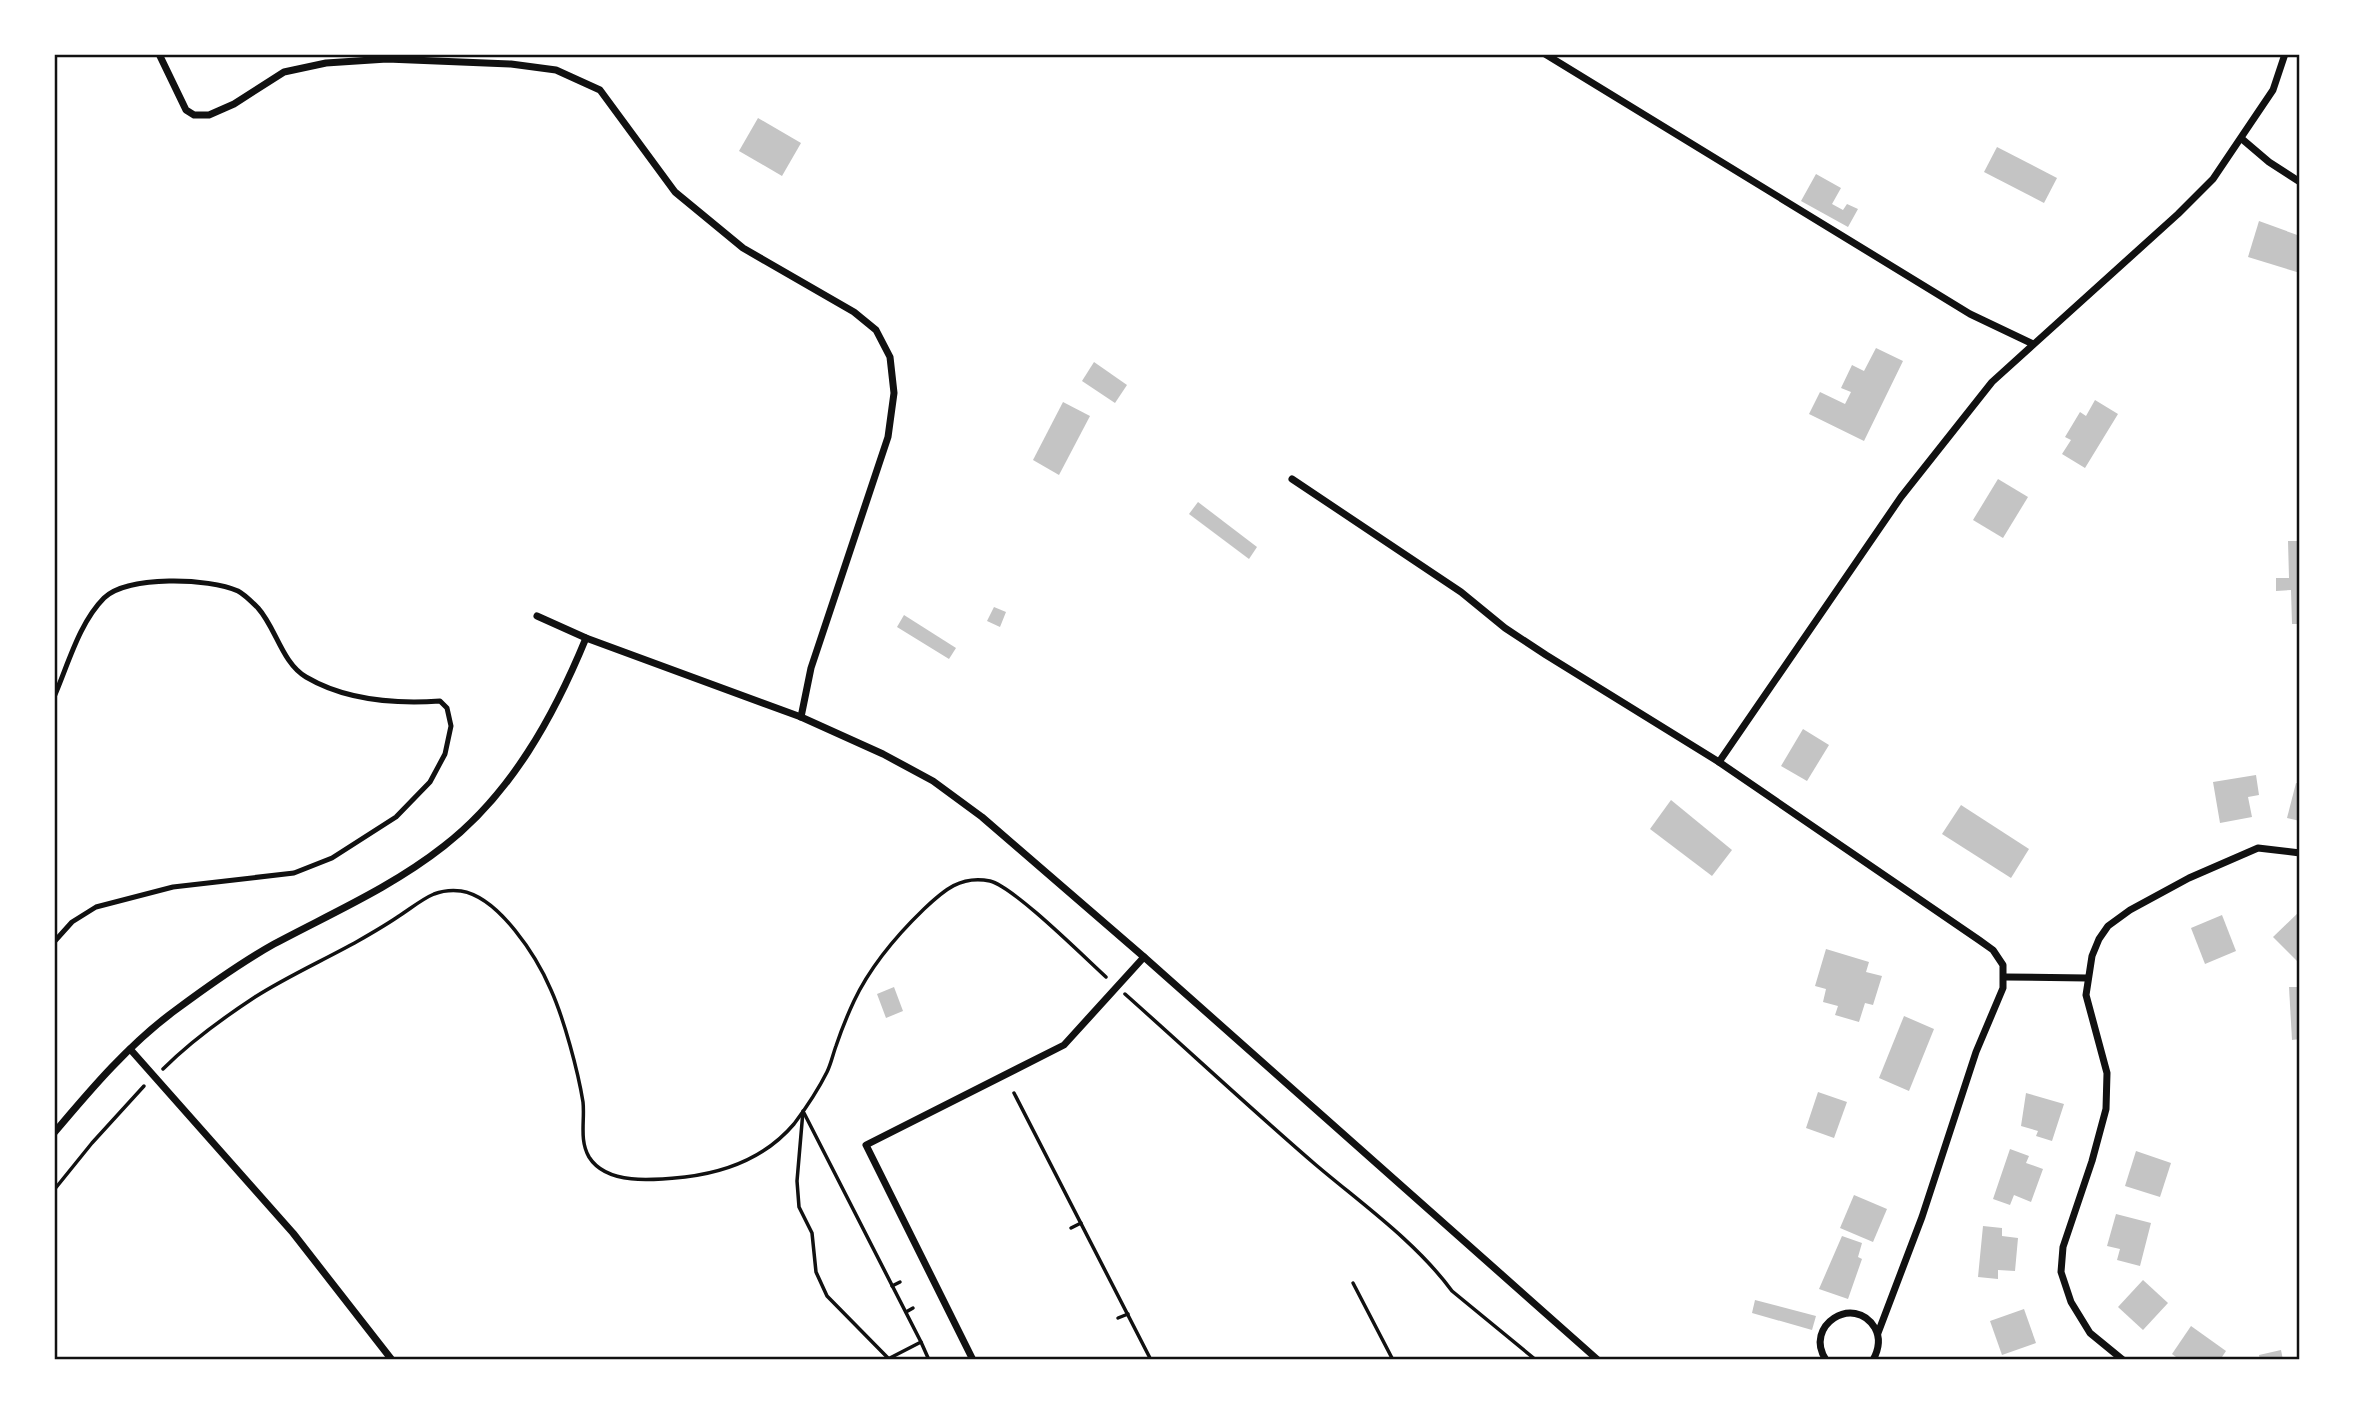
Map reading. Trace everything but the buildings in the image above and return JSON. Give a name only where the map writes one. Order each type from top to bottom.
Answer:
[{"type":"street","points":[[159,54],[186,110],[194,116],[209,115],[234,104],[284,72],[326,63],[387,59],[511,64],[556,70],[600,90],[675,192],[743,248],[854,312],[876,330],[890,357],[894,393],[888,437],[811,668],[801,717]]},
{"type":"street","points":[[1545,54],[1970,314],[2033,344]]},
{"type":"street","points":[[1719,762],[1901,497],[1985,390],[2213,179],[2273,90],[2285,54]]},
{"type":"street","points":[[2242,139],[2269,162],[2300,182]]},
{"type":"street","points":[[1292,479],[1439,576],[1505,628],[1719,762],[1993,950],[2003,965],[2003,988],[1976,1052],[1922,1217],[1878,1333],[1879,1348],[1873,1360]]},
{"type":"street","points":[[537,616],[586,638],[801,717],[883,754],[933,781],[982,817],[1144,957],[1598,1360]]},
{"type":"street","points":[[54,1133],[130,1049],[174,1011],[271,946],[394,881],[445,845],[494,799],[529,751],[569,681],[586,638]]},
{"type":"street","points":[[2123,1360],[2090,1333],[2071,1302],[2061,1272],[2063,1247],[2092,1161],[2106,1109],[2107,1073],[2086,995],[2092,956],[2099,939],[2109,926],[2130,910],[2189,878],[2258,848],[2300,853]]},
{"type":"street","points":[[973,1360],[866,1145],[1064,1045],[1144,957]]},
{"type":"street","points":[[2005,977],[2087,978]]},
{"type":"street","points":[[130,1049],[293,1233],[392,1360]]},
{"type":"street","points":[[1826,1360],[1820,1342],[1821,1332],[1826,1323],[1840,1314],[1857,1313],[1865,1317],[1878,1333]]},
{"type":"lane","points":[[54,697],[85,625],[106,596],[140,583],[171,581],[197,583],[239,592],[259,609],[293,667],[305,677],[334,689],[365,697],[395,701],[440,701],[447,708],[451,726],[445,754],[430,782],[396,817],[332,858],[294,873],[173,887],[96,907],[72,922],[54,942]]},
{"type":"path","points":[[54,1190],[92,1143],[183,1049],[256,996],[351,945],[436,893],[456,891],[484,899],[500,912],[550,986],[560,1013],[583,1104],[583,1143],[590,1158],[603,1171],[648,1180],[717,1171],[754,1157],[776,1142],[803,1111],[829,1069],[856,996],[883,951],[947,887],[963,880],[993,881],[1017,896],[1404,1241],[1443,1278],[1452,1292],[1536,1360]]},
{"type":"path","points":[[1014,1093],[1151,1360]]},
{"type":"path","points":[[803,1111],[929,1360]]},
{"type":"path","points":[[803,1111],[797,1181],[799,1207],[812,1233],[816,1272],[827,1296],[887,1359],[920,1342]]},
{"type":"path","points":[[1071,1228],[1081,1223]]},
{"type":"path","points":[[892,1286],[900,1282]]},
{"type":"path","points":[[1353,1283],[1393,1360]]},
{"type":"path","points":[[906,1312],[913,1308]]},
{"type":"path","points":[[1118,1318],[1128,1314]]}]
